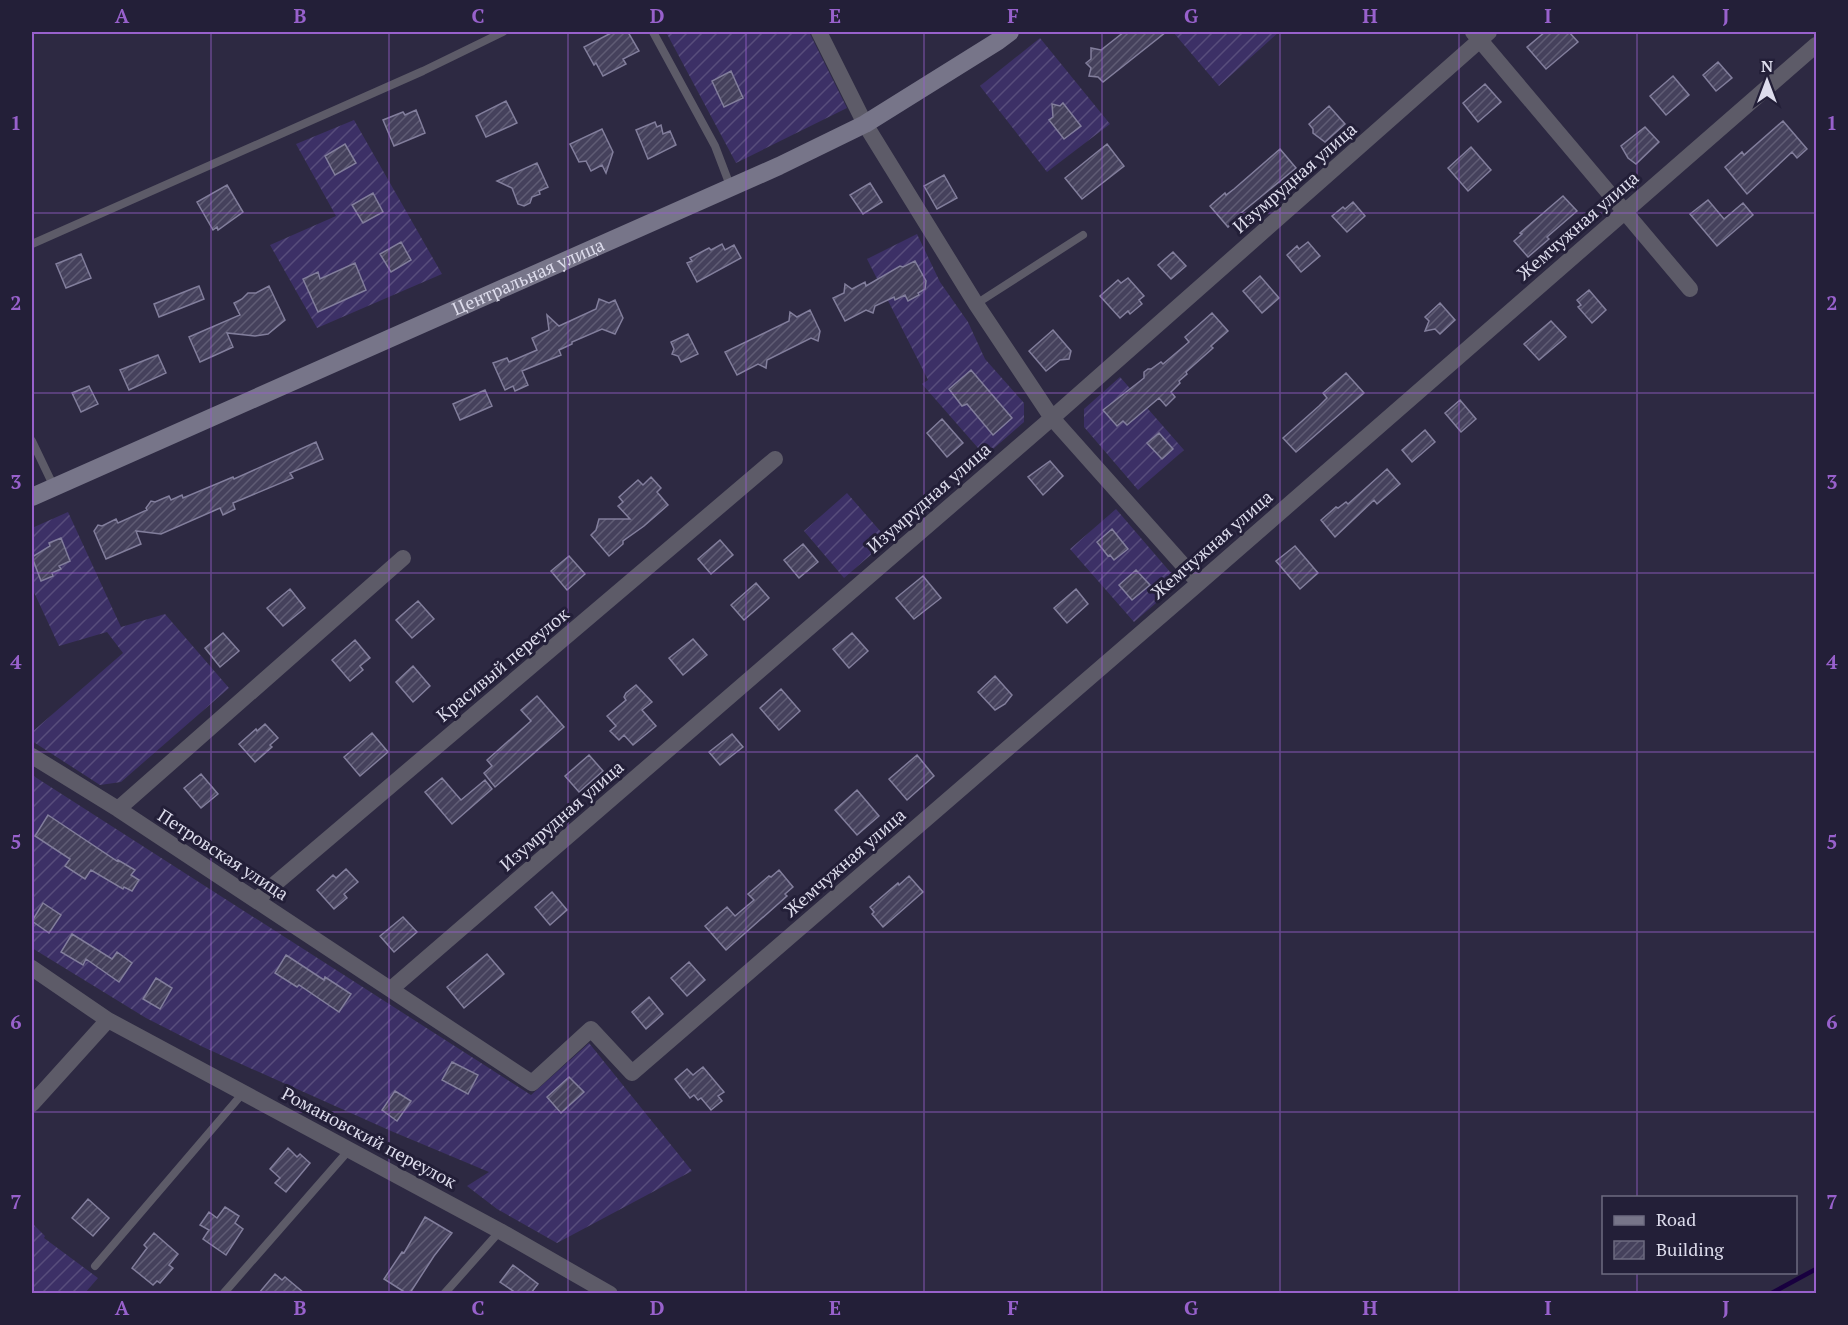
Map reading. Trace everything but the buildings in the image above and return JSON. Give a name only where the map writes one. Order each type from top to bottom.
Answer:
[{"type":"main road","name":"Центральная улица","points":[[32,497],[731,189],[865,124],[1010,32]]},
{"type":"street","points":[[819,32],[865,124],[976,304],[1052,418],[1198,583]]},
{"type":"street","points":[[1481,34],[1690,289]]},
{"type":"street","name":"Изумрудная улица","points":[[391,989],[1052,418],[1481,34]]},
{"type":"street","name":"Жемчужная улица","points":[[632,1073],[1816,45]]},
{"type":"street","name":"Красивый переулок","points":[[256,900],[775,459]]},
{"type":"street","points":[[118,809],[403,558]]},
{"type":"street","name":"Петровская улица","points":[[32,756],[118,809],[532,1083],[591,1029],[632,1073]]},
{"type":"street","points":[[32,968],[108,1020],[32,1104]]},
{"type":"street","name":"Романовский переулок","points":[[108,1020],[500,1231],[610,1293]]},
{"type":"lane","points":[[32,244],[423,71],[503,32]]},
{"type":"lane","points":[[653,32],[715,146],[731,189]]},
{"type":"lane","points":[[976,304],[1083,235]]},
{"type":"lane","points":[[32,441],[54,487]]},
{"type":"lane","points":[[94,1266],[243,1093]]},
{"type":"lane","points":[[224,1293],[349,1150]]},
{"type":"lane","points":[[444,1293],[500,1231]]},
{"type":"shaded area","points":[[666,32],[809,32],[847,108],[736,163]]},
{"type":"shaded area","points":[[1173,32],[1279,32],[1219,86]]},
{"type":"shaded area","points":[[1040,38],[1110,124],[1047,172],[980,86]]},
{"type":"shaded area","points":[[354,120],[442,274],[317,328],[270,245],[336,216],[296,144]]},
{"type":"shaded area","points":[[917,234],[940,282],[968,322],[985,359],[1024,403],[1024,422],[985,456],[922,384],[928,380],[867,259]]},
{"type":"shaded area","points":[[1120,377],[1184,450],[1138,490],[1084,427],[1084,409]]},
{"type":"shaded area","points":[[847,493],[888,540],[844,578],[804,531]]},
{"type":"shaded area","points":[[1116,509],[1171,573],[1170,591],[1134,622],[1070,549]]},
{"type":"shaded area","points":[[68,512],[121,627],[165,614],[229,688],[121,782],[100,785],[32,741],[32,732],[123,653],[107,632],[59,646],[32,588],[32,528]]},
{"type":"shaded area","points":[[32,775],[531,1095],[589,1043],[692,1171],[557,1243],[497,1209],[467,1186],[489,1172],[203,1047],[146,1018],[32,948]]},
{"type":"shaded area","points":[[32,1223],[45,1236],[44,1238],[98,1278],[85,1293],[32,1293]]},
{"type":"waterway","points":[[1770,1294],[1816,1269]]}]
